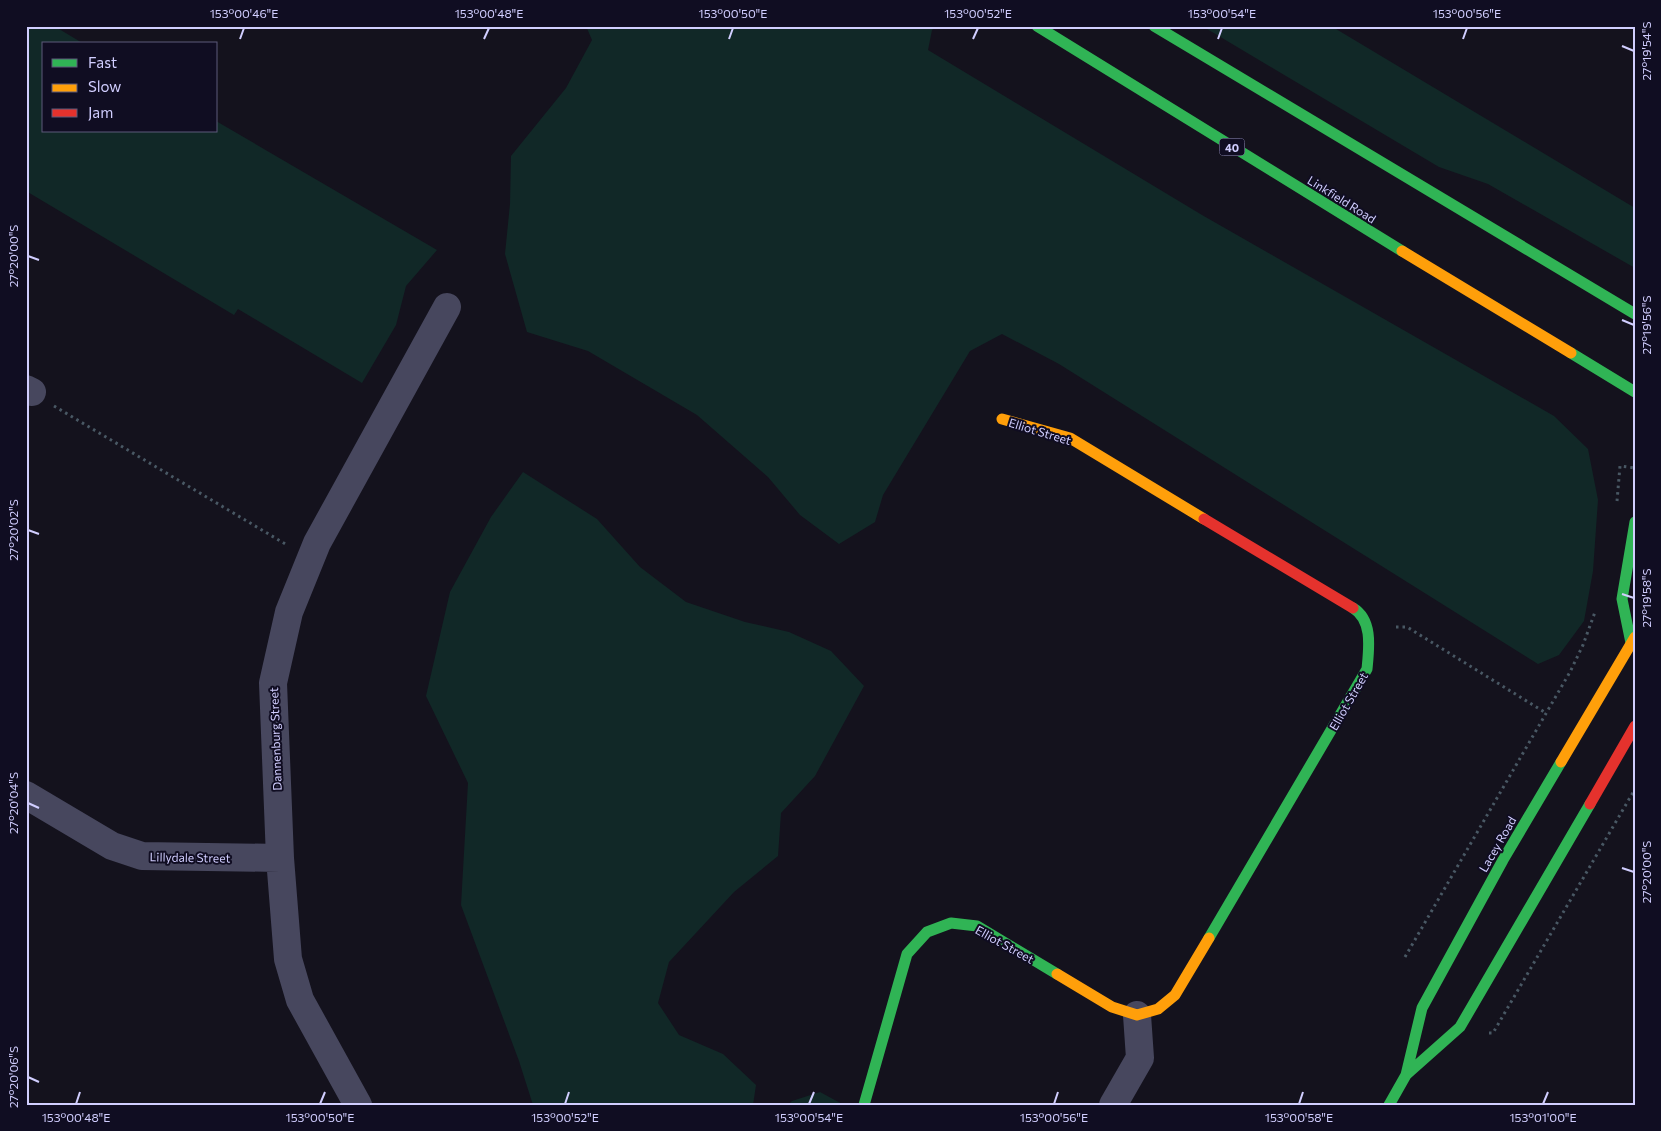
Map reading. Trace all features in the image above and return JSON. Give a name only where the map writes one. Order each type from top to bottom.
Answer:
[{"type":"street","name":"Linkfield Road","points":[[1037,26],[1427,268],[1635,392]]},
{"type":"street","points":[[1154,26],[1635,314]]},
{"type":"street","name":"Dannenburg Street","points":[[358,1105],[300,1000],[288,959],[280,858],[273,682],[288,612],[317,543],[447,307]]},
{"type":"street","name":"Elliot Street","points":[[864,1105],[907,954],[927,932],[951,923],[977,926],[1112,1007],[1137,1015],[1158,1009],[1175,995],[1367,669],[1370,638],[1361,613],[1070,438],[1002,419]]},
{"type":"street","points":[[1633,640],[1622,599],[1635,522]]},
{"type":"street","name":"Lacey Road","points":[[1389,1105],[1406,1074],[1422,1008],[1503,860],[1633,640]]},
{"type":"street","name":"Lacey Road","points":[[1406,1074],[1460,1027],[1635,726]]},
{"type":"street","name":"Lillydale Street","points":[[26,795],[112,846],[142,856],[280,858]]},
{"type":"street","points":[[1112,1105],[1140,1058],[1137,1015]]},
{"type":"path","points":[[29,391],[310,559]]},
{"type":"path","points":[[1617,501],[1620,466],[1635,468]]},
{"type":"path","points":[[1404,957],[1570,672],[1583,645],[1596,608]]},
{"type":"path","points":[[1366,626],[1407,627],[1546,713]]},
{"type":"path","points":[[1493,1033],[1635,789]]},
{"type":"green space","points":[[26,26],[54,26],[81,42],[42,42],[42,132],[218,132],[218,122],[437,250],[406,286],[396,325],[362,383],[238,309],[234,315],[26,191]]},
{"type":"green space","points":[[586,26],[936,26],[932,30],[928,50],[1202,215],[1554,416],[1588,449],[1598,500],[1593,571],[1584,621],[1559,655],[1538,664],[1059,364],[1002,334],[970,351],[883,495],[875,522],[839,544],[800,515],[768,477],[697,415],[588,351],[527,332],[505,254],[510,204],[511,156],[566,88],[592,40]]},
{"type":"green space","points":[[1202,26],[1331,26],[1635,208],[1635,268],[1488,184],[1439,167]]},
{"type":"green space","points":[[523,472],[597,519],[640,567],[686,602],[745,622],[789,632],[831,651],[864,686],[815,776],[781,813],[778,856],[734,892],[669,962],[658,1003],[679,1035],[723,1054],[756,1085],[753,1105],[533,1105],[519,1061],[461,905],[468,783],[426,696],[450,592],[491,517]]},
{"type":"green space","points":[[820,1092],[844,1105],[788,1105],[792,1101]]},
{"type":"traffic: fast","points":[[1037,26],[1402,251]]},
{"type":"traffic: fast","points":[[1154,26],[1635,314]]},
{"type":"traffic: fast","points":[[1571,353],[1635,392]]},
{"type":"traffic: fast","points":[[1631,643],[1622,599],[1635,522]]},
{"type":"traffic: fast","points":[[1209,938],[1367,669],[1369,644],[1367,627],[1359,613],[1353,608]]},
{"type":"traffic: fast","points":[[1389,1105],[1406,1075],[1422,1008],[1503,860],[1561,762]]},
{"type":"traffic: fast","points":[[1406,1075],[1460,1027],[1590,804]]},
{"type":"traffic: fast","points":[[864,1105],[907,954],[927,932],[951,923],[977,926],[1057,974]]},
{"type":"traffic: slow","points":[[1402,251],[1571,353]]},
{"type":"traffic: slow","points":[[1002,419],[1070,438],[1204,519]]},
{"type":"traffic: slow","points":[[1561,762],[1635,637]]},
{"type":"traffic: slow","points":[[1057,974],[1112,1007],[1137,1015],[1158,1009],[1175,995],[1209,938]]},
{"type":"traffic: jam","points":[[1204,519],[1353,608]]},
{"type":"traffic: jam","points":[[1590,804],[1635,726]]}]
